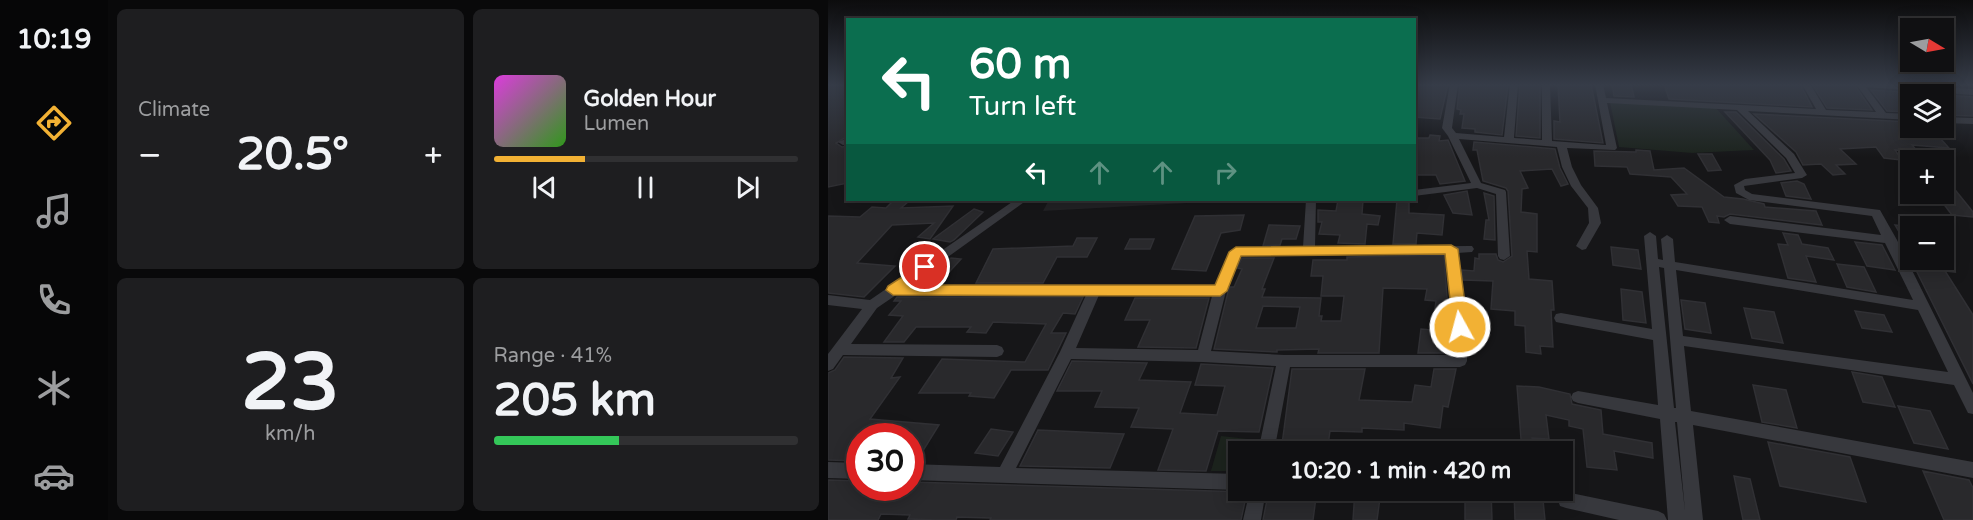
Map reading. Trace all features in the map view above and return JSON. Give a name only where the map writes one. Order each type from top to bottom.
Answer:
[{"type":"street","points":[[1450,108],[1447,128],[1477,185]]},
{"type":"street","points":[[1509,140],[1512,108]]},
{"type":"street","points":[[1548,108],[1552,143]]},
{"type":"street","points":[[1453,136],[1612,148],[1604,108]]},
{"type":"street","points":[[1740,108],[1790,156],[1802,175],[1742,183],[1738,188],[1749,197],[1876,213],[1973,408]]},
{"type":"street","points":[[1776,108],[1900,116]]},
{"type":"street","points":[[1878,108],[1883,115]]},
{"type":"street","points":[[1954,120],[1973,121]]},
{"type":"street","points":[[1552,143],[1562,146],[1567,167],[1576,186],[1593,208],[1595,223],[1582,246]]},
{"type":"street","points":[[1416,193],[1477,185],[1501,192],[1504,256]]},
{"type":"street","points":[[828,365],[872,305],[1021,201]]},
{"type":"street","points":[[1309,251],[1311,201]]},
{"type":"street","points":[[1730,220],[1891,240]]},
{"type":"street","points":[[1650,236],[1665,413],[1677,520]]},
{"type":"street","points":[[1667,239],[1694,520]]},
{"type":"street","points":[[1067,353],[1203,356],[1284,361],[1460,361],[1460,327],[1451,249]]},
{"type":"street","points":[[1203,356],[1220,291],[1236,252],[1468,249]]},
{"type":"street","points":[[1652,262],[1923,306]]},
{"type":"street","points":[[893,290],[1220,291]]},
{"type":"street","points":[[1004,475],[1067,353],[1095,290]]},
{"type":"street","points":[[828,300],[872,305]]},
{"type":"street","points":[[1561,318],[1659,336]]},
{"type":"street","points":[[1677,340],[1959,380]]},
{"type":"street","points":[[840,349],[998,351]]},
{"type":"street","points":[[1268,441],[1284,361]]},
{"type":"street","points":[[1578,398],[1973,470]]},
{"type":"street","points":[[828,470],[846,471]]},
{"type":"street","points":[[924,472],[1228,482]]},
{"type":"street","points":[[1252,520],[1256,501]]},
{"type":"street","points":[[1571,501],[1659,520]]},
{"type":"shaded area","points":[[1611,108],[1716,108],[1754,150],[1692,153],[1619,147]]},
{"type":"shaded area","points":[[1048,201],[1223,201],[1043,211]]},
{"type":"shaded area","points":[[1221,436],[1256,440],[1228,441],[1228,471],[1211,471]]},
{"type":"building","points":[[828,108],[846,108],[846,137],[836,143],[842,147],[846,146],[846,183],[828,187]]},
{"type":"building","points":[[1416,108],[1442,108],[1440,119],[1416,117]]},
{"type":"building","points":[[1505,108],[1502,135],[1462,128],[1464,114],[1460,114],[1461,110],[1457,109]]},
{"type":"building","points":[[1518,108],[1540,108],[1540,138],[1516,136]]},
{"type":"building","points":[[1559,108],[1596,108],[1603,143],[1554,139],[1554,121],[1560,122]]},
{"type":"building","points":[[1833,108],[1871,108],[1872,110]]},
{"type":"building","points":[[1885,108],[1900,108],[1900,112],[1887,111]]},
{"type":"building","points":[[1954,108],[1973,108],[1973,116],[1954,115]]},
{"type":"building","points":[[1725,112],[1736,112],[1784,159],[1791,171],[1776,173],[1770,160]]},
{"type":"building","points":[[1754,114],[1900,121],[1900,138],[1940,138],[1949,148],[1912,145],[1916,150],[1895,150],[1900,160],[1884,158],[1876,147],[1840,149],[1856,164],[1836,165],[1845,174],[1833,175],[1821,164],[1803,165],[1796,152]]},
{"type":"building","points":[[1430,135],[1440,136],[1439,141],[1448,140],[1465,181],[1440,184],[1436,175],[1416,175],[1416,138],[1429,138]]},
{"type":"building","points":[[1474,142],[1555,149],[1560,168],[1568,184],[1561,186],[1552,169],[1520,171],[1528,188],[1522,189],[1521,212],[1537,214],[1537,252],[1527,251],[1529,279],[1552,281],[1553,347],[1540,346],[1541,354],[1526,352],[1525,326],[1515,325],[1515,311],[1491,309],[1493,281],[1463,280],[1462,270],[1474,271],[1475,258],[1479,259],[1479,254],[1496,254],[1498,260],[1503,262],[1512,256],[1508,191],[1506,188],[1483,181],[1477,150],[1473,150]]},
{"type":"building","points":[[1636,150],[1650,151],[1654,170],[1684,168],[1724,197],[1764,204],[1765,207],[1816,211],[1822,225],[1730,214],[1724,217],[1717,216],[1719,223],[1709,222],[1702,207],[1678,206],[1671,195],[1687,194],[1671,177],[1630,174],[1627,167],[1595,166],[1594,151],[1636,152]]},
{"type":"building","points":[[1698,154],[1712,154],[1721,170],[1708,171]]},
{"type":"building","points":[[1797,181],[1804,184],[1811,199],[1786,196],[1781,183]]},
{"type":"building","points":[[1954,188],[1973,212],[1973,217],[1952,215],[1944,204],[1954,204]]},
{"type":"building","points":[[1467,191],[1472,215],[1453,213],[1444,195]]},
{"type":"building","points":[[1484,193],[1494,196],[1495,240],[1484,239],[1486,220],[1489,220]]},
{"type":"building","points":[[893,201],[908,202],[901,208],[953,206],[930,239],[918,237],[934,223],[892,225],[857,263],[895,266],[864,297],[828,293],[828,216],[860,217],[872,207],[886,208]]},
{"type":"building","points":[[1338,201],[1363,201],[1362,214],[1380,216],[1378,225],[1367,224],[1365,244],[1338,243],[1340,235],[1319,234],[1322,222],[1318,222],[1318,210],[1336,211]]},
{"type":"building","points":[[1397,201],[1409,201],[1409,213],[1444,215],[1442,235],[1417,233],[1416,244],[1393,244]]},
{"type":"building","points":[[974,209],[983,212],[954,240],[950,242],[933,239]]},
{"type":"building","points":[[1244,215],[1240,230],[1221,233],[1206,271],[1172,269],[1195,216]]},
{"type":"building","points":[[1269,225],[1300,226],[1296,239],[1282,239],[1280,245],[1263,246]]},
{"type":"building","points":[[1783,233],[1798,235],[1802,244],[1828,248],[1834,260],[1806,256],[1816,282],[1788,278],[1778,244],[1788,245]]},
{"type":"building","points":[[1077,238],[1097,238],[1087,257],[1057,257],[1043,283],[976,283],[993,249],[1073,246]]},
{"type":"building","points":[[1130,239],[1154,239],[1150,249],[1125,249]]},
{"type":"building","points":[[1855,242],[1882,245],[1895,270],[1867,266]]},
{"type":"building","points":[[1611,247],[1638,250],[1641,269],[1613,265]]},
{"type":"building","points":[[1444,255],[1451,353],[1418,353],[1421,329],[1432,330],[1436,301],[1425,300],[1427,289],[1383,288],[1379,353],[1318,353],[1319,349],[1277,350],[1277,352],[1214,349],[1228,292],[1230,287],[1234,287],[1242,269],[1237,268],[1242,258],[1274,258],[1262,289],[1265,289],[1262,297],[1321,298],[1319,316],[1322,316],[1321,321],[1341,321],[1344,296],[1321,296],[1323,276],[1311,276],[1313,260],[1347,260],[1347,257]],"holes":[[[1263,306],[1300,307],[1296,328],[1256,328]]]},
{"type":"building","points":[[951,258],[961,259],[939,283],[916,283]]},
{"type":"building","points":[[1837,264],[1864,267],[1876,292],[1847,287]]},
{"type":"building","points":[[1916,270],[1954,270],[1955,272],[1945,271],[1973,315],[1973,384]]},
{"type":"building","points":[[1621,289],[1642,292],[1646,323],[1623,320]]},
{"type":"building","points":[[897,297],[1083,297],[1075,314],[1063,313],[1051,333],[1066,333],[1048,370],[1011,370],[994,398],[969,396],[971,393],[919,393],[942,359],[1025,362],[1046,324],[993,322],[986,333],[967,332],[971,327],[916,327],[904,342],[884,342],[903,316],[889,315],[901,301],[894,301]]},
{"type":"building","points":[[1135,298],[1209,298],[1196,348],[1138,347],[1150,320],[1125,320]]},
{"type":"building","points":[[1681,300],[1705,303],[1711,333],[1685,329]]},
{"type":"building","points":[[1744,308],[1774,312],[1783,343],[1752,338]]},
{"type":"building","points":[[1855,311],[1884,315],[1892,332],[1862,328]]},
{"type":"building","points":[[1467,312],[1478,313],[1476,350],[1469,350]]},
{"type":"building","points":[[844,357],[903,358],[891,378],[900,377],[870,419],[916,423],[846,423],[846,461],[828,460],[828,373],[835,370]]},
{"type":"building","points":[[1072,361],[1147,363],[1139,380],[1191,382],[1180,413],[1217,415],[1225,386],[1195,385],[1201,364],[1273,368],[1259,432],[1218,431],[1206,471],[1158,470],[1173,429],[1131,427],[1139,408],[1095,407],[1102,391],[1057,391]]},
{"type":"building","points":[[1292,369],[1365,369],[1359,400],[1412,402],[1415,385],[1431,387],[1434,369],[1456,369],[1448,407],[1443,406],[1440,428],[1404,423],[1404,430],[1362,428],[1362,432],[1330,431],[1329,441],[1282,441]]},
{"type":"building","points":[[1852,372],[1882,377],[1895,407],[1863,402]]},
{"type":"building","points":[[1753,385],[1786,390],[1797,428],[1762,422]]},
{"type":"building","points":[[1517,386],[1539,387],[1570,394],[1572,404],[1601,410],[1603,434],[1652,443],[1653,458],[1614,451],[1617,470],[1587,467],[1583,429],[1569,426],[1569,420],[1546,415],[1549,439],[1532,438],[1532,441],[1521,441]]},
{"type":"building","points":[[1898,406],[1930,411],[1948,449],[1914,443]]},
{"type":"building","points":[[924,424],[939,425],[924,449]]},
{"type":"building","points":[[991,429],[1013,432],[998,456],[975,453]]},
{"type":"building","points":[[1038,430],[1124,434],[1110,468],[1020,466]]},
{"type":"building","points":[[1768,442],[1850,457],[1866,502],[1780,486]]},
{"type":"building","points":[[1923,471],[1969,480],[1973,488],[1973,520],[1944,520]]},
{"type":"building","points":[[1734,476],[1750,479],[1760,520],[1743,520]]},
{"type":"building","points":[[828,480],[846,481],[846,501],[924,501],[924,482],[1228,491],[1228,501],[1245,501],[1241,520],[990,520],[991,518],[957,517],[956,520],[937,520],[908,519],[910,515],[881,514],[878,520],[828,520]]},
{"type":"building","points":[[1267,501],[1316,501],[1313,520],[1263,520]]},
{"type":"building","points":[[1354,501],[1380,501],[1377,520],[1353,520]]},
{"type":"building","points":[[1465,501],[1491,501],[1492,520],[1465,520]]},
{"type":"building","points":[[1514,501],[1543,501],[1545,520],[1515,520]]},
{"type":"route","points":[[925,267],[893,290],[1220,291],[1236,252],[1451,249],[1460,327]]}]
